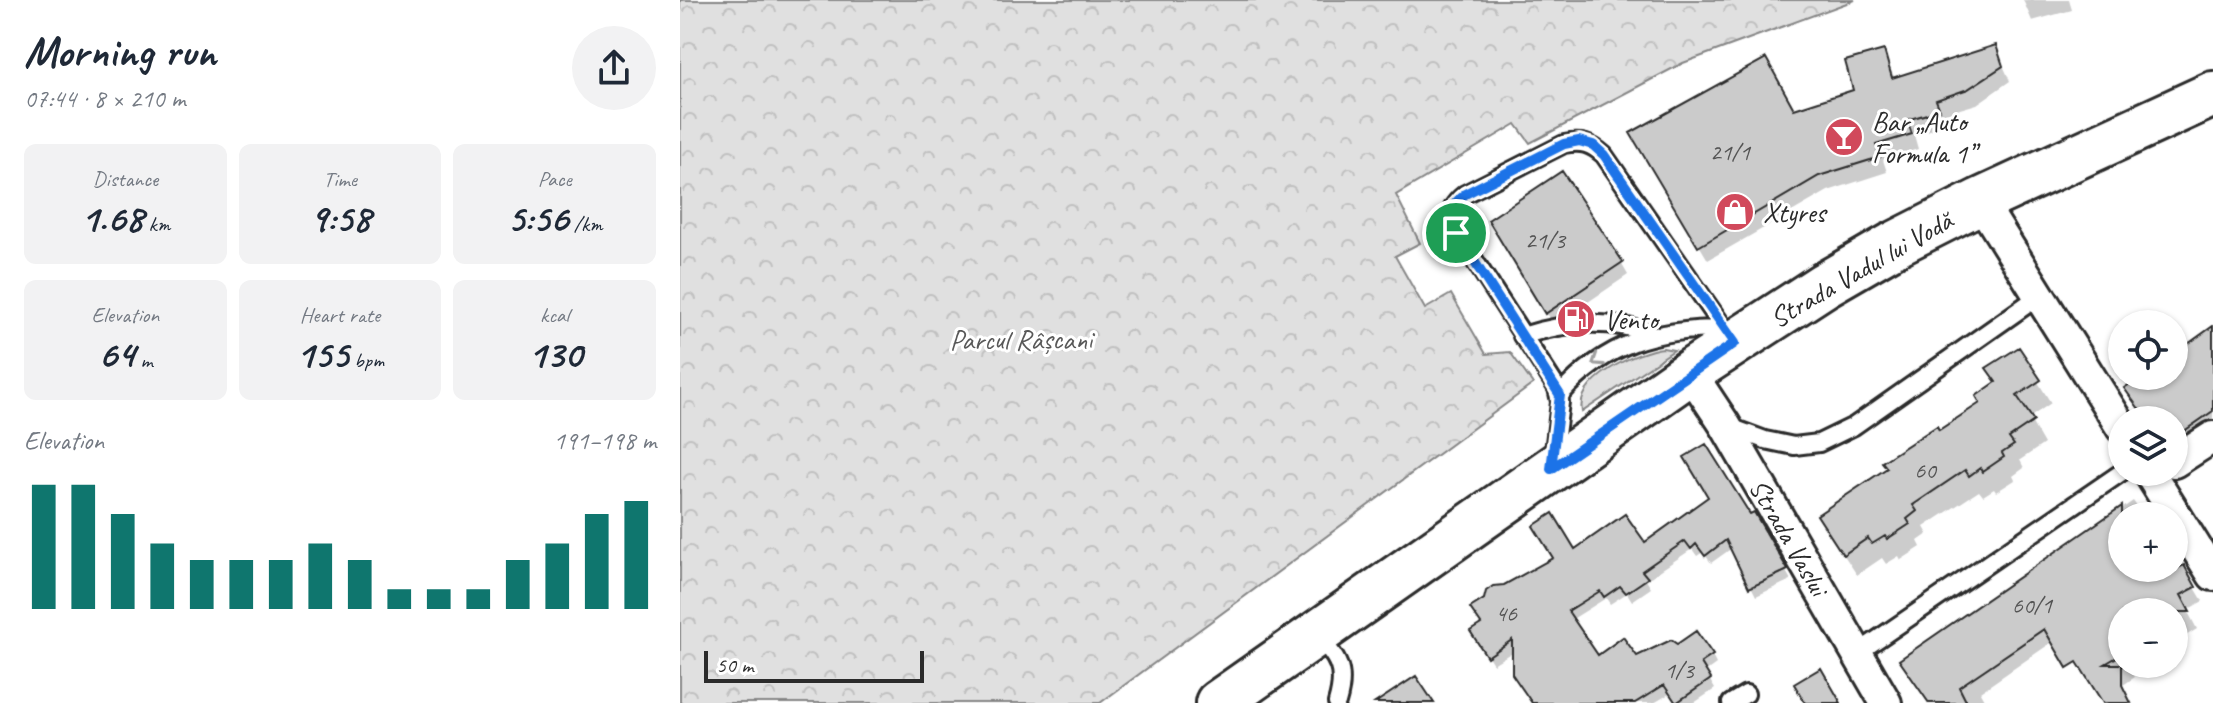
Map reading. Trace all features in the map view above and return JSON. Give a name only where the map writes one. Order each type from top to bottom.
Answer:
[{"type":"main road","name":"Strada Vadul lui Vodă","points":[[1218,703],[1690,372],[1729,336],[1893,245],[1980,201],[2213,94]]},
{"type":"street","points":[[1980,201],[2108,406]]},
{"type":"street","name":"Strada Vaslui","points":[[1690,372],[1725,425],[1886,703]]},
{"type":"street","points":[[2188,453],[2213,437]]},
{"type":"street","points":[[2167,486],[2213,575]]},
{"type":"lane","points":[[1560,395],[1456,233],[1450,214],[1455,202],[1465,194],[1564,144],[1579,141],[1593,145],[1604,155],[1729,336]]},
{"type":"lane","points":[[1725,425],[1765,440],[1794,446],[1819,443],[1854,426],[2039,296]]},
{"type":"lane","points":[[1522,336],[1591,323],[1622,325],[1652,334]]},
{"type":"lane","points":[[1551,469],[1560,395],[1580,373],[1626,344],[1652,334],[1676,330],[1729,336]]},
{"type":"lane","points":[[1856,654],[2108,482]]},
{"type":"lane","points":[[1315,633],[1335,656],[1341,670],[1342,686],[1337,703]]},
{"type":"green space","name":"Parcul Râșcani","points":[[680,0],[1855,0],[1683,63],[1530,143],[1516,124],[1396,195],[1420,243],[1395,256],[1425,309],[1451,294],[1486,354],[1510,352],[1533,384],[1100,703],[680,703]]},
{"type":"green space","points":[[1663,348],[1674,350],[1582,412],[1582,400],[1598,378],[1624,361]]},
{"type":"building","points":[[1996,45],[2003,66],[1968,89],[1936,100],[1940,110],[1907,120],[1912,134],[1876,145],[1880,157],[1819,176],[1698,247],[1630,133],[1766,58],[1794,109],[1853,90],[1845,61],[1884,50],[1892,78]]},
{"type":"building","points":[[1562,171],[1623,262],[1545,314],[1488,220]]},
{"type":"building","points":[[2213,326],[2213,411],[2188,428],[2188,406],[2137,406],[2125,390],[2188,390],[2188,344]]},
{"type":"building","points":[[2019,347],[2041,380],[2017,396],[2034,421],[2009,438],[2014,445],[2002,453],[2004,457],[1982,472],[1980,468],[1969,476],[1965,470],[1913,505],[1917,511],[1907,519],[1910,524],[1887,539],[1885,536],[1872,544],[1868,538],[1843,555],[1817,515],[1887,468],[1882,462],[1937,426],[1939,430],[1980,403],[1976,396],[1996,382],[1986,368]]},
{"type":"building","points":[[1706,444],[1750,514],[1754,512],[1788,570],[1749,588],[1726,540],[1705,556],[1696,544],[1691,549],[1685,541],[1642,571],[1648,578],[1626,593],[1620,586],[1604,597],[1600,591],[1568,611],[1598,655],[1623,637],[1637,656],[1671,640],[1677,644],[1696,631],[1713,655],[1701,663],[1711,679],[1676,703],[1664,685],[1635,703],[1532,703],[1512,674],[1512,640],[1487,657],[1470,631],[1481,624],[1470,608],[1484,599],[1486,591],[1493,586],[1504,585],[1553,558],[1533,526],[1553,513],[1575,549],[1625,514],[1645,542],[1708,497],[1684,457]]},
{"type":"building","points":[[2108,516],[2108,582],[2188,582],[2188,572],[2196,587],[2181,595],[2183,598],[2108,598],[2108,662],[2105,664],[2108,664],[2108,678],[2122,678],[2131,703],[2103,703],[2077,662],[2067,668],[2044,629],[1959,687],[1967,703],[1929,703],[1899,660]]},
{"type":"building","points":[[1821,668],[1841,703],[1805,703],[1794,684]]},
{"type":"building","points":[[1416,676],[1434,703],[1375,703]]},
{"type":"place","name":"Bar „Auto Formula 1”","points":[[1844,137]]},
{"type":"place","name":"Xtyres","points":[[1735,212]]},
{"type":"place","name":"Vento","points":[[1576,319]]},
{"type":"route","points":[[1579,141],[1593,145],[1604,155],[1735,343],[1551,469],[1560,395],[1456,233],[1450,214],[1455,202],[1465,194],[1564,144],[1579,141]]}]
